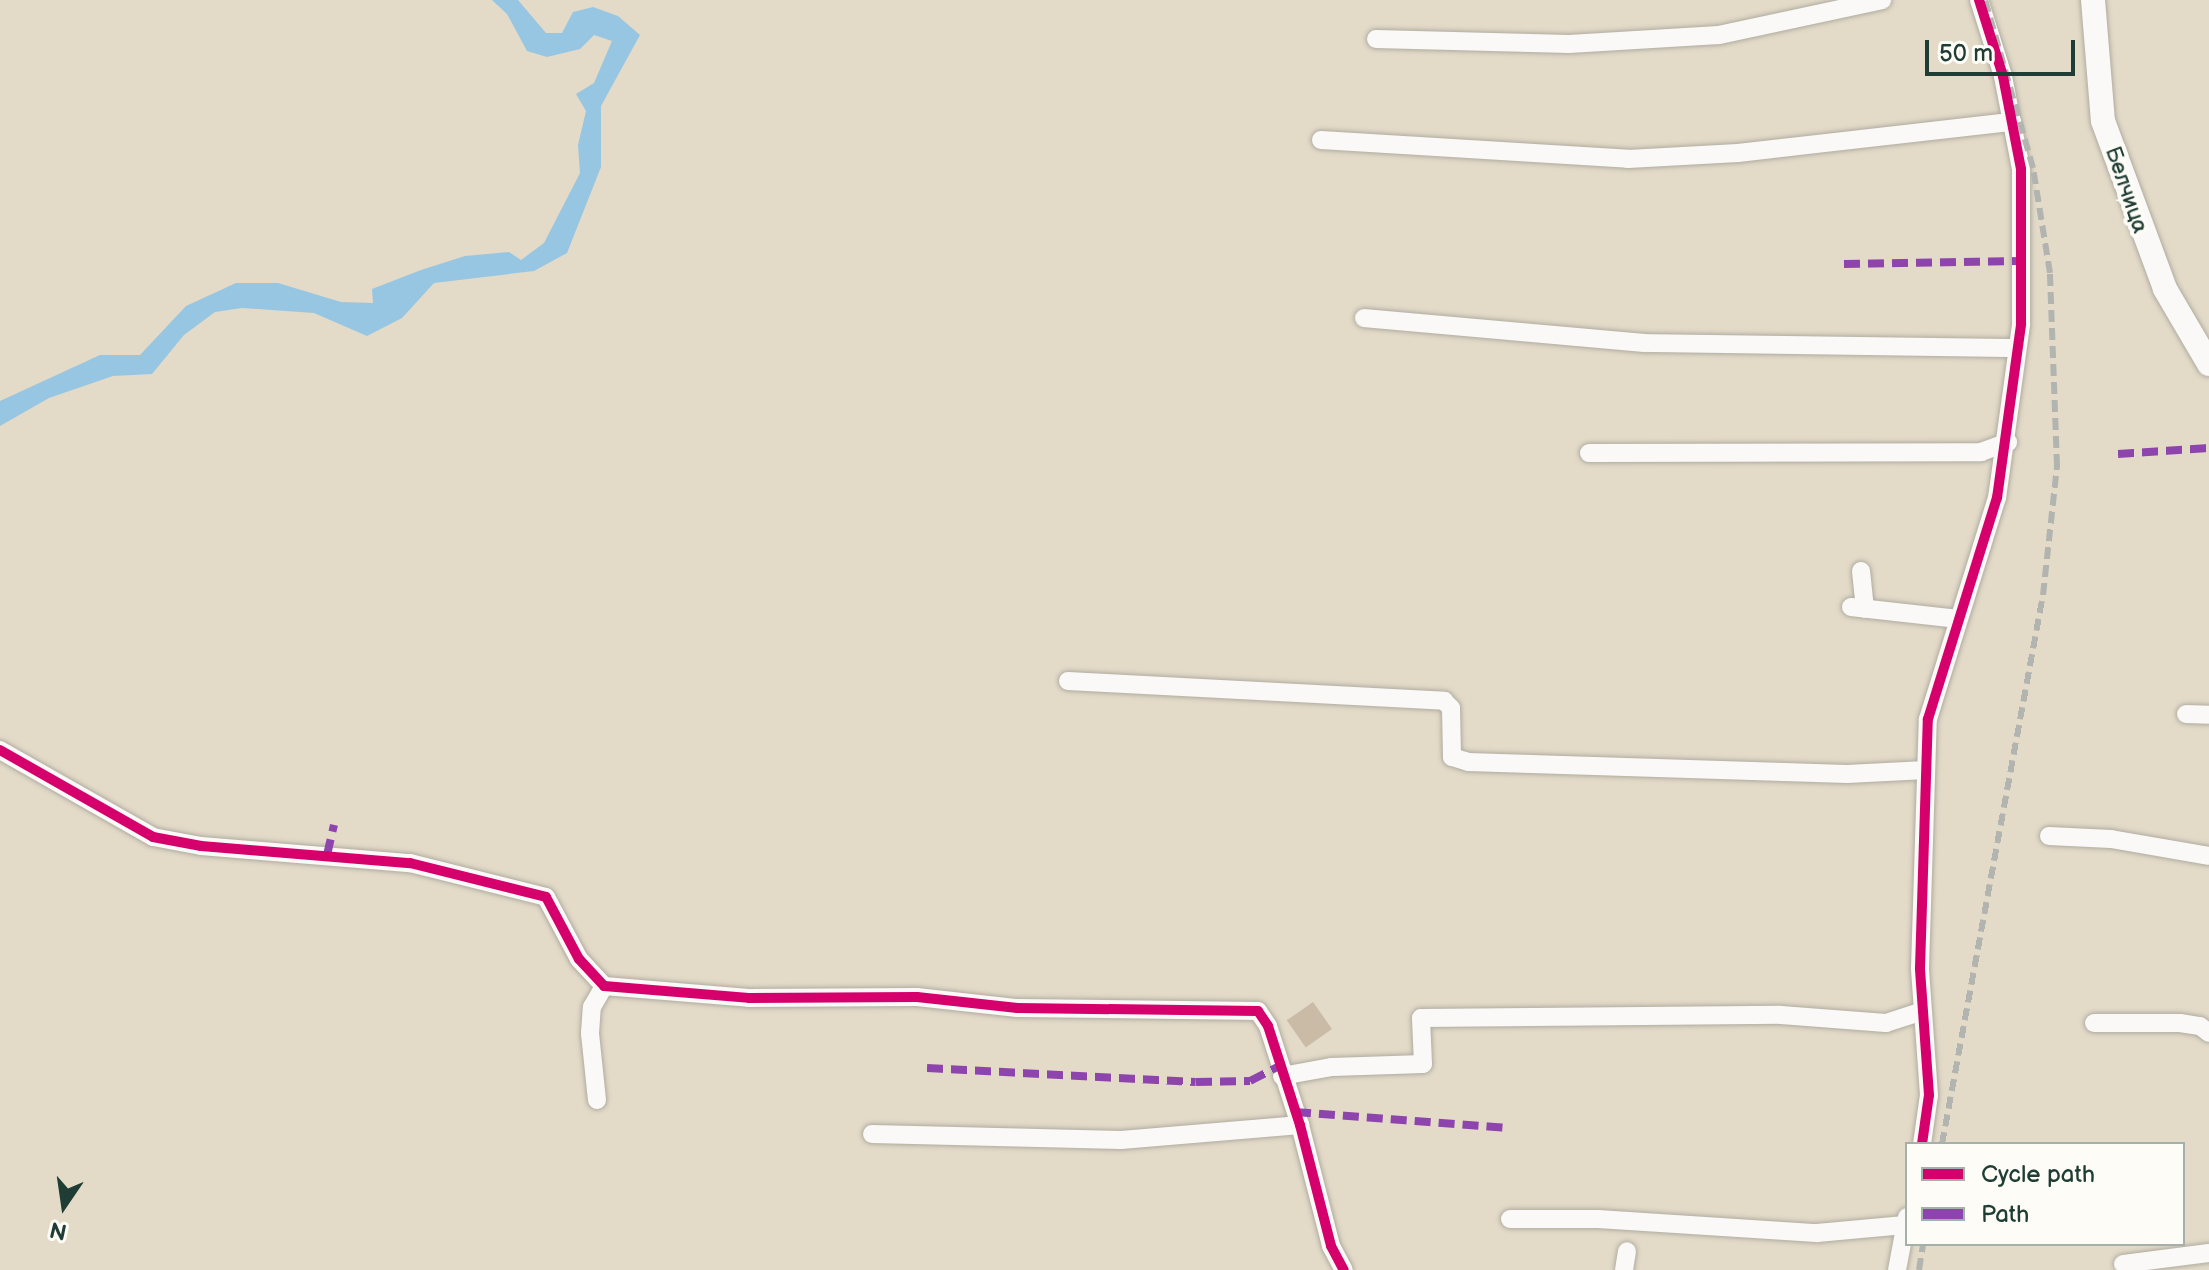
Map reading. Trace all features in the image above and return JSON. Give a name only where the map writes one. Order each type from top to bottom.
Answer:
[{"type":"main road","name":"Белчица","points":[[2093,0],[2103,121],[2165,289],[2209,364]]},
{"type":"street","points":[[1376,39],[1569,44],[1719,35],[1882,0]]},
{"type":"street","points":[[1922,1142],[1929,1095],[1920,1012],[1926,770],[1931,701],[1997,498],[2008,442],[2017,348],[2021,183],[2012,122],[1979,0]]},
{"type":"street","points":[[1321,140],[1628,159],[1738,153],[2012,122]]},
{"type":"street","points":[[1364,318],[1644,343],[2017,348]]},
{"type":"street","points":[[1589,453],[1981,452],[2008,442]]},
{"type":"street","points":[[1861,571],[1858,608],[1958,619]]},
{"type":"street","points":[[1068,681],[1444,701],[1451,708],[1452,757],[1468,762],[1847,774],[1926,770]]},
{"type":"street","points":[[2186,714],[2209,715]]},
{"type":"street","points":[[0,750],[153,837],[201,846],[410,863],[546,897],[579,959],[604,986],[749,998],[917,997],[1017,1008],[1248,1008],[1258,1011],[1268,1026],[1300,1125],[1321,1216],[1344,1270]]},
{"type":"street","points":[[2049,836],[2111,839],[2209,856]]},
{"type":"street","points":[[597,1100],[590,1033],[592,1007],[604,986]]},
{"type":"street","points":[[1282,1076],[1332,1067],[1423,1064],[1421,1018],[1766,1015],[1886,1023],[1920,1012]]},
{"type":"street","points":[[2094,1023],[2180,1023],[2200,1026],[2209,1033]]},
{"type":"street","points":[[872,1134],[1121,1140],[1300,1125]]},
{"type":"street","points":[[1510,1219],[1598,1219],[1817,1233],[1905,1221]]},
{"type":"street","points":[[1897,1270],[1905,1226]]},
{"type":"street","points":[[1624,1270],[1627,1251]]},
{"type":"street","points":[[2123,1264],[2209,1253]]},
{"type":"water","points":[[492,0],[518,0],[546,33],[562,33],[573,12],[593,7],[618,16],[640,35],[601,106],[601,167],[567,253],[534,271],[434,283],[402,318],[367,336],[314,313],[242,308],[215,312],[184,335],[152,374],[113,376],[49,398],[0,426],[0,401],[100,355],[140,355],[186,306],[236,283],[278,283],[341,302],[373,303],[372,289],[421,270],[465,256],[509,252],[521,260],[544,243],[580,173],[578,145],[586,111],[576,94],[594,83],[612,41],[594,35],[580,49],[547,57],[527,51],[507,14]]},
{"type":"building","points":[[1313,1002],[1332,1029],[1306,1047],[1287,1020]]},
{"type":"railway","points":[[1942,1142],[2043,595],[2057,466],[2050,273],[2033,168],[1985,0]]},
{"type":"railway","points":[[1919,1270],[1923,1246]]},
{"type":"marked path","points":[[1844,264],[2020,261]]},
{"type":"marked path","points":[[2118,454],[2209,448]]},
{"type":"marked path","points":[[327,855],[334,825]]},
{"type":"marked path","points":[[927,1068],[1196,1082],[1250,1081],[1279,1066]]},
{"type":"marked path","points":[[1295,1112],[1508,1128]]},
{"type":"cycle path","points":[[1922,1142],[1929,1095],[1920,968],[1928,719],[1997,498],[2021,324],[2021,169],[2003,76],[1979,0]]},
{"type":"cycle path","points":[[0,750],[153,837],[201,846],[410,863],[546,897],[579,959],[604,986],[749,998],[917,997],[1017,1008],[1258,1011],[1268,1026],[1300,1125],[1331,1246],[1344,1270]]}]
